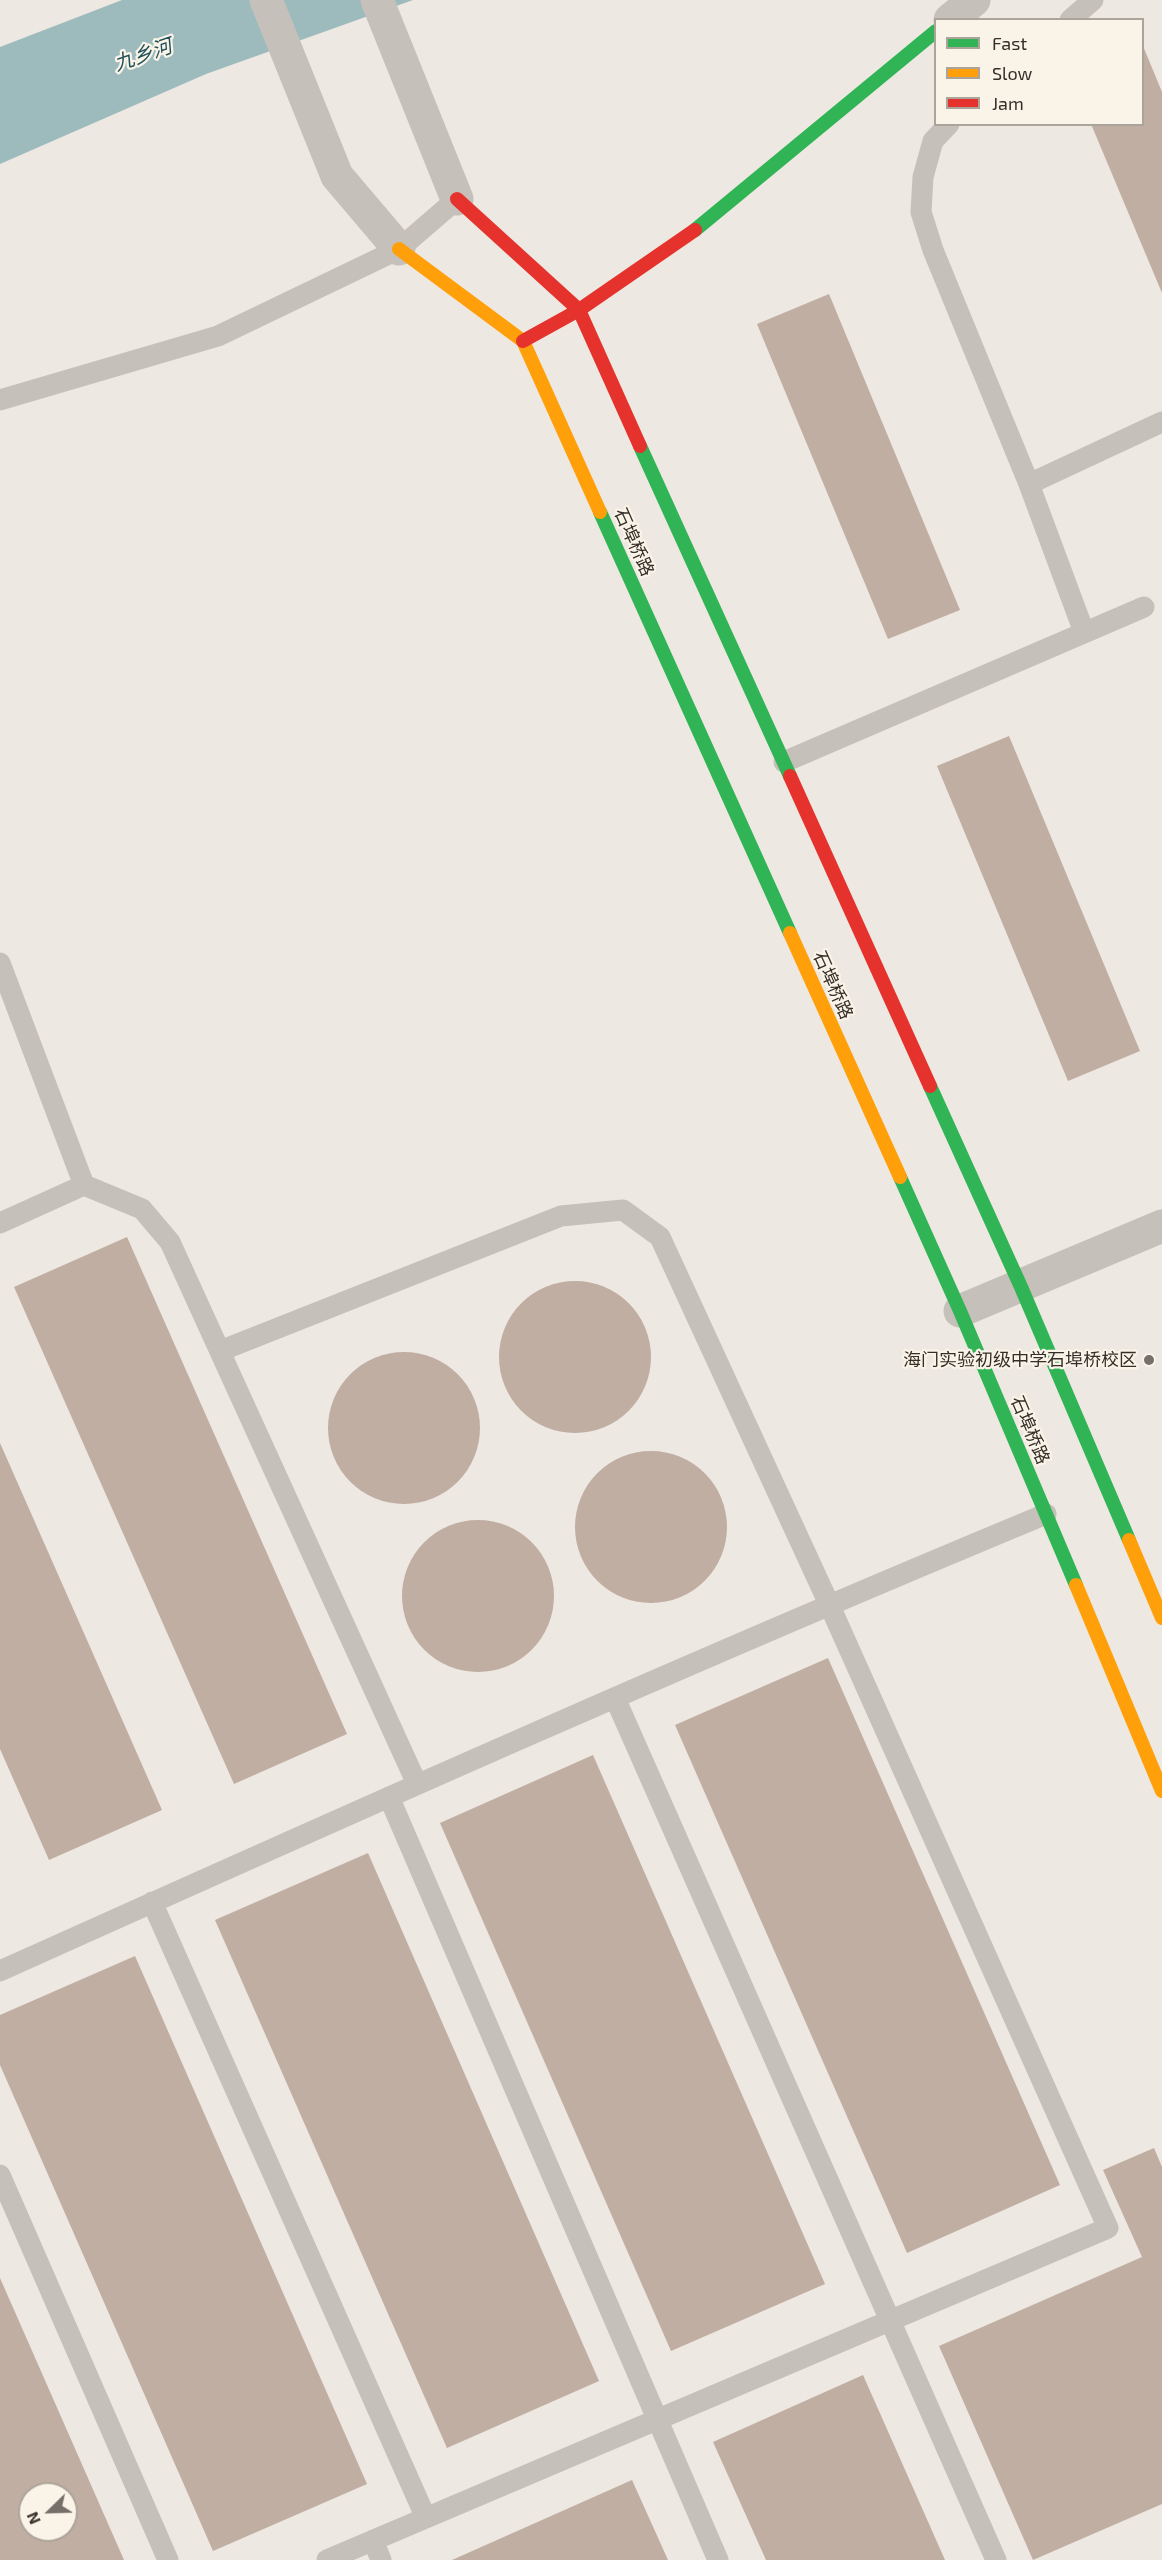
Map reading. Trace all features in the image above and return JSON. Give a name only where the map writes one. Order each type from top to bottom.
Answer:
[{"type":"street","points":[[266,0],[338,176],[399,249]]},
{"type":"street","points":[[377,0],[458,199],[579,310],[1021,1287],[1162,1618]]},
{"type":"street","points":[[952,18],[974,0]]},
{"type":"street","points":[[523,341],[579,310],[706,223],[934,33]]},
{"type":"street","name":"石埠桥路","points":[[399,249],[523,341],[960,1311],[1162,1791]]},
{"type":"street","points":[[960,1311],[1162,1226]]},
{"type":"lane","points":[[1072,18],[1093,0]]},
{"type":"lane","points":[[947,126],[933,141],[923,177],[921,212],[933,250],[1029,484],[1084,632]]},
{"type":"lane","points":[[0,400],[218,336],[399,249],[458,199]]},
{"type":"lane","points":[[1029,484],[1162,422]]},
{"type":"lane","points":[[784,762],[1144,607]]},
{"type":"lane","points":[[0,963],[84,1185],[142,1209],[170,1242],[417,1784]]},
{"type":"lane","points":[[0,1223],[84,1185]]},
{"type":"lane","points":[[220,1351],[561,1216],[623,1210],[660,1237],[829,1604],[1108,2228],[327,2560]]},
{"type":"lane","points":[[0,1971],[417,1784],[829,1604],[1046,1514]]},
{"type":"lane","points":[[615,1698],[996,2560]]},
{"type":"lane","points":[[389,1797],[718,2560]]},
{"type":"lane","points":[[153,1902],[426,2518]]},
{"type":"lane","points":[[0,2175],[168,2560]]},
{"type":"lane","points":[[373,2540],[381,2560]]},
{"type":"water","name":"九乡河","points":[[122,0],[413,0],[206,74],[0,164],[0,47]]},
{"type":"building","points":[[1144,48],[1162,92],[1162,293],[1092,126],[1144,126]]},
{"type":"building","points":[[829,294],[960,610],[888,639],[757,324]]},
{"type":"building","points":[[1009,736],[1140,1051],[1068,1081],[937,766]]},
{"type":"building","points":[[127,1237],[347,1734],[234,1784],[14,1287]]},
{"type":"building","points":[[575,1281],[604,1287],[629,1303],[645,1328],[651,1357],[645,1386],[629,1411],[604,1427],[575,1433],[546,1427],[521,1411],[505,1386],[499,1357],[505,1328],[521,1303],[546,1287]]},
{"type":"building","points":[[404,1352],[419,1353],[433,1358],[458,1374],[474,1399],[479,1413],[479,1443],[474,1457],[458,1482],[433,1498],[419,1503],[404,1504],[389,1503],[375,1498],[350,1482],[334,1457],[329,1443],[328,1428],[329,1413],[334,1399],[350,1374],[375,1358],[389,1353]]},
{"type":"building","points":[[0,1443],[162,1810],[49,1860],[0,1749]]},
{"type":"building","points":[[651,1451],[666,1452],[680,1457],[705,1473],[721,1498],[726,1512],[726,1542],[721,1556],[705,1581],[680,1597],[666,1602],[651,1603],[636,1602],[622,1597],[597,1581],[581,1556],[576,1542],[575,1527],[576,1512],[581,1498],[597,1473],[622,1457],[636,1452]]},
{"type":"building","points":[[478,1520],[493,1521],[507,1526],[532,1542],[548,1567],[553,1581],[553,1611],[548,1625],[532,1650],[507,1666],[493,1671],[478,1672],[463,1671],[449,1666],[424,1650],[408,1625],[403,1611],[402,1596],[403,1581],[408,1567],[424,1542],[449,1526],[463,1521]]},
{"type":"building","points":[[828,1658],[1060,2185],[907,2253],[675,1725]]},
{"type":"building","points":[[593,1755],[825,2284],[671,2351],[440,1823]]},
{"type":"building","points":[[368,1853],[599,2381],[447,2448],[215,1920]]},
{"type":"building","points":[[135,1956],[367,2484],[213,2551],[0,2065],[0,2015]]},
{"type":"building","points":[[1154,2148],[1162,2167],[1162,2504],[1033,2560],[939,2346],[1142,2257],[1103,2170]]},
{"type":"building","points":[[0,2278],[124,2560],[0,2560]]},
{"type":"building","points":[[863,2375],[945,2560],[766,2560],[713,2442]]},
{"type":"building","points":[[632,2480],[668,2560],[452,2560]]},
{"type":"traffic: fast","points":[[695,230],[934,33]]},
{"type":"traffic: fast","points":[[640,446],[790,776]]},
{"type":"traffic: fast","points":[[600,512],[790,933]]},
{"type":"traffic: fast","points":[[930,1086],[1021,1287],[1129,1540]]},
{"type":"traffic: fast","points":[[900,1177],[960,1311],[1076,1585]]},
{"type":"traffic: slow","points":[[399,249],[523,341],[600,512]]},
{"type":"traffic: slow","points":[[790,933],[900,1177]]},
{"type":"traffic: slow","points":[[1129,1540],[1162,1618]]},
{"type":"traffic: slow","points":[[1076,1585],[1162,1791]]},
{"type":"traffic: jam","points":[[457,199],[579,310],[640,446]]},
{"type":"traffic: jam","points":[[523,341],[579,310],[695,230]]},
{"type":"traffic: jam","points":[[790,776],[930,1086]]},
{"type":"place","name":"海门实验初级中学石埠桥校区","points":[[1149,1360]]}]
